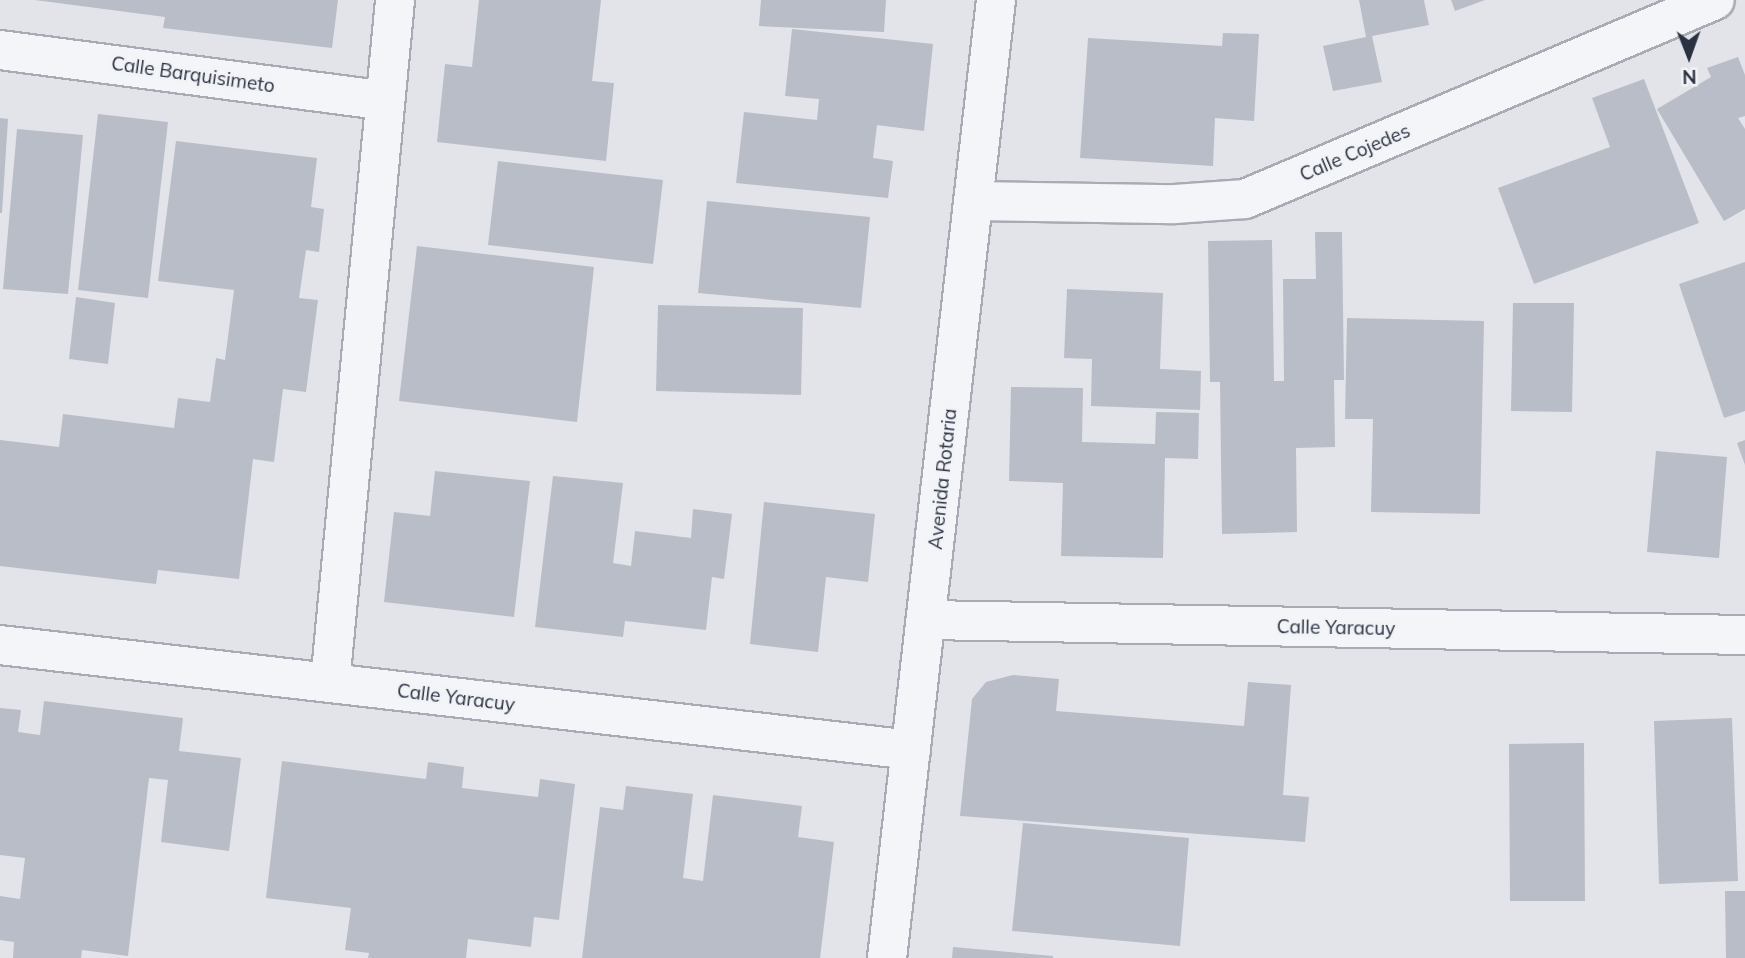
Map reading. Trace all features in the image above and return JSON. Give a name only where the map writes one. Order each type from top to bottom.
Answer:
[{"type":"street","points":[[330,683],[395,0]]},
{"type":"street","name":"Avenida Rotaria","points":[[887,958],[996,0]]},
{"type":"street","name":"Calle Cojedes","points":[[974,201],[1175,204],[1245,199],[1715,0]]},
{"type":"street","name":"Calle Barquisimeto","points":[[0,50],[385,101]]},
{"type":"street","name":"Calle Yaracuy","points":[[926,620],[1745,635]]},
{"type":"street","name":"Calle Yaracuy","points":[[0,645],[911,750]]},
{"type":"building","points":[[35,0],[338,0],[332,48],[163,28],[165,17]]},
{"type":"building","points":[[479,0],[601,0],[592,81],[614,83],[606,161],[437,142],[445,64],[472,67]]},
{"type":"building","points":[[761,0],[886,0],[884,32],[759,26]]},
{"type":"building","points":[[1359,0],[1424,0],[1429,25],[1372,36],[1382,82],[1333,91],[1323,46],[1366,37]]},
{"type":"building","points":[[1451,0],[1485,0],[1455,11]]},
{"type":"building","points":[[792,29],[933,44],[924,131],[877,125],[873,158],[893,161],[888,198],[736,183],[744,112],[817,120],[819,99],[785,96]]},
{"type":"building","points":[[1223,33],[1259,34],[1254,121],[1215,118],[1213,166],[1080,158],[1088,38],[1222,46]]},
{"type":"building","points":[[1738,57],[1745,75],[1745,116],[1738,118],[1745,129],[1745,209],[1724,221],[1657,109],[1711,77],[1707,68]]},
{"type":"building","points":[[1644,79],[1699,223],[1534,284],[1498,188],[1610,147],[1592,98]]},
{"type":"building","points":[[98,114],[168,122],[148,298],[78,290]]},
{"type":"building","points":[[0,118],[8,119],[2,213],[0,213]]},
{"type":"building","points":[[17,129],[83,135],[68,294],[3,289]]},
{"type":"building","points":[[176,141],[317,158],[311,207],[324,209],[319,252],[306,250],[299,298],[318,300],[306,392],[283,389],[274,462],[253,459],[239,579],[158,570],[156,584],[0,566],[0,440],[59,447],[63,414],[174,428],[178,398],[210,402],[216,358],[225,360],[234,290],[158,281]]},
{"type":"building","points":[[498,161],[663,180],[653,264],[488,245]]},
{"type":"building","points":[[707,201],[870,217],[861,308],[698,293]]},
{"type":"building","points":[[1315,232],[1342,232],[1344,380],[1334,380],[1335,447],[1296,448],[1297,532],[1222,534],[1220,382],[1210,382],[1208,241],[1272,240],[1274,381],[1284,381],[1283,279],[1316,279]]},
{"type":"building","points":[[417,246],[594,267],[577,422],[399,401]]},
{"type":"building","points":[[1745,262],[1745,411],[1724,418],[1679,284]]},
{"type":"building","points":[[1067,289],[1163,293],[1160,369],[1201,371],[1200,410],[1091,406],[1092,359],[1064,358]]},
{"type":"building","points":[[76,297],[115,303],[108,364],[69,359]]},
{"type":"building","points":[[1513,303],[1574,303],[1572,412],[1511,411]]},
{"type":"building","points":[[658,305],[803,308],[801,395],[656,391]]},
{"type":"building","points":[[1347,318],[1484,321],[1480,514],[1371,512],[1373,419],[1345,419]]},
{"type":"building","points":[[1011,387],[1083,388],[1082,442],[1155,444],[1156,412],[1199,413],[1198,459],[1165,458],[1163,558],[1061,556],[1063,483],[1009,481]]},
{"type":"building","points":[[1745,440],[1745,465],[1737,443]]},
{"type":"building","points":[[1656,451],[1727,457],[1719,558],[1647,552]]},
{"type":"building","points":[[435,471],[530,481],[514,617],[384,602],[394,512],[430,516]]},
{"type":"building","points":[[553,476],[623,483],[613,563],[631,566],[635,531],[691,538],[693,509],[732,514],[724,579],[712,577],[706,630],[625,621],[623,637],[535,627]]},
{"type":"building","points":[[764,502],[875,514],[868,582],[826,577],[818,652],[750,644]]},
{"type":"building","points":[[1013,675],[1059,679],[1056,711],[1244,726],[1248,682],[1291,685],[1283,795],[1309,797],[1305,842],[960,816],[972,699],[986,682]]},
{"type":"building","points":[[44,701],[183,718],[179,751],[241,758],[229,851],[161,842],[168,780],[149,778],[128,956],[82,950],[81,958],[13,958],[14,942],[0,940],[0,896],[20,899],[25,858],[0,855],[0,708],[21,710],[18,732],[40,735]]},
{"type":"building","points":[[1732,718],[1738,881],[1659,884],[1654,721]]},
{"type":"building","points":[[1584,743],[1585,901],[1510,901],[1509,744]]},
{"type":"building","points":[[282,761],[426,779],[428,762],[464,767],[462,788],[538,797],[540,779],[575,784],[559,920],[534,917],[531,947],[468,939],[466,958],[368,958],[369,953],[345,950],[351,908],[266,898]]},
{"type":"building","points":[[626,786],[693,794],[683,878],[703,881],[713,795],[802,806],[798,837],[834,842],[820,958],[582,958],[600,807],[623,810]]},
{"type":"building","points":[[1023,823],[1189,838],[1180,946],[1012,931]]},
{"type":"building","points":[[1725,891],[1745,891],[1745,958],[1726,958]]},
{"type":"building","points":[[953,947],[1053,956],[1053,958],[952,958]]}]
